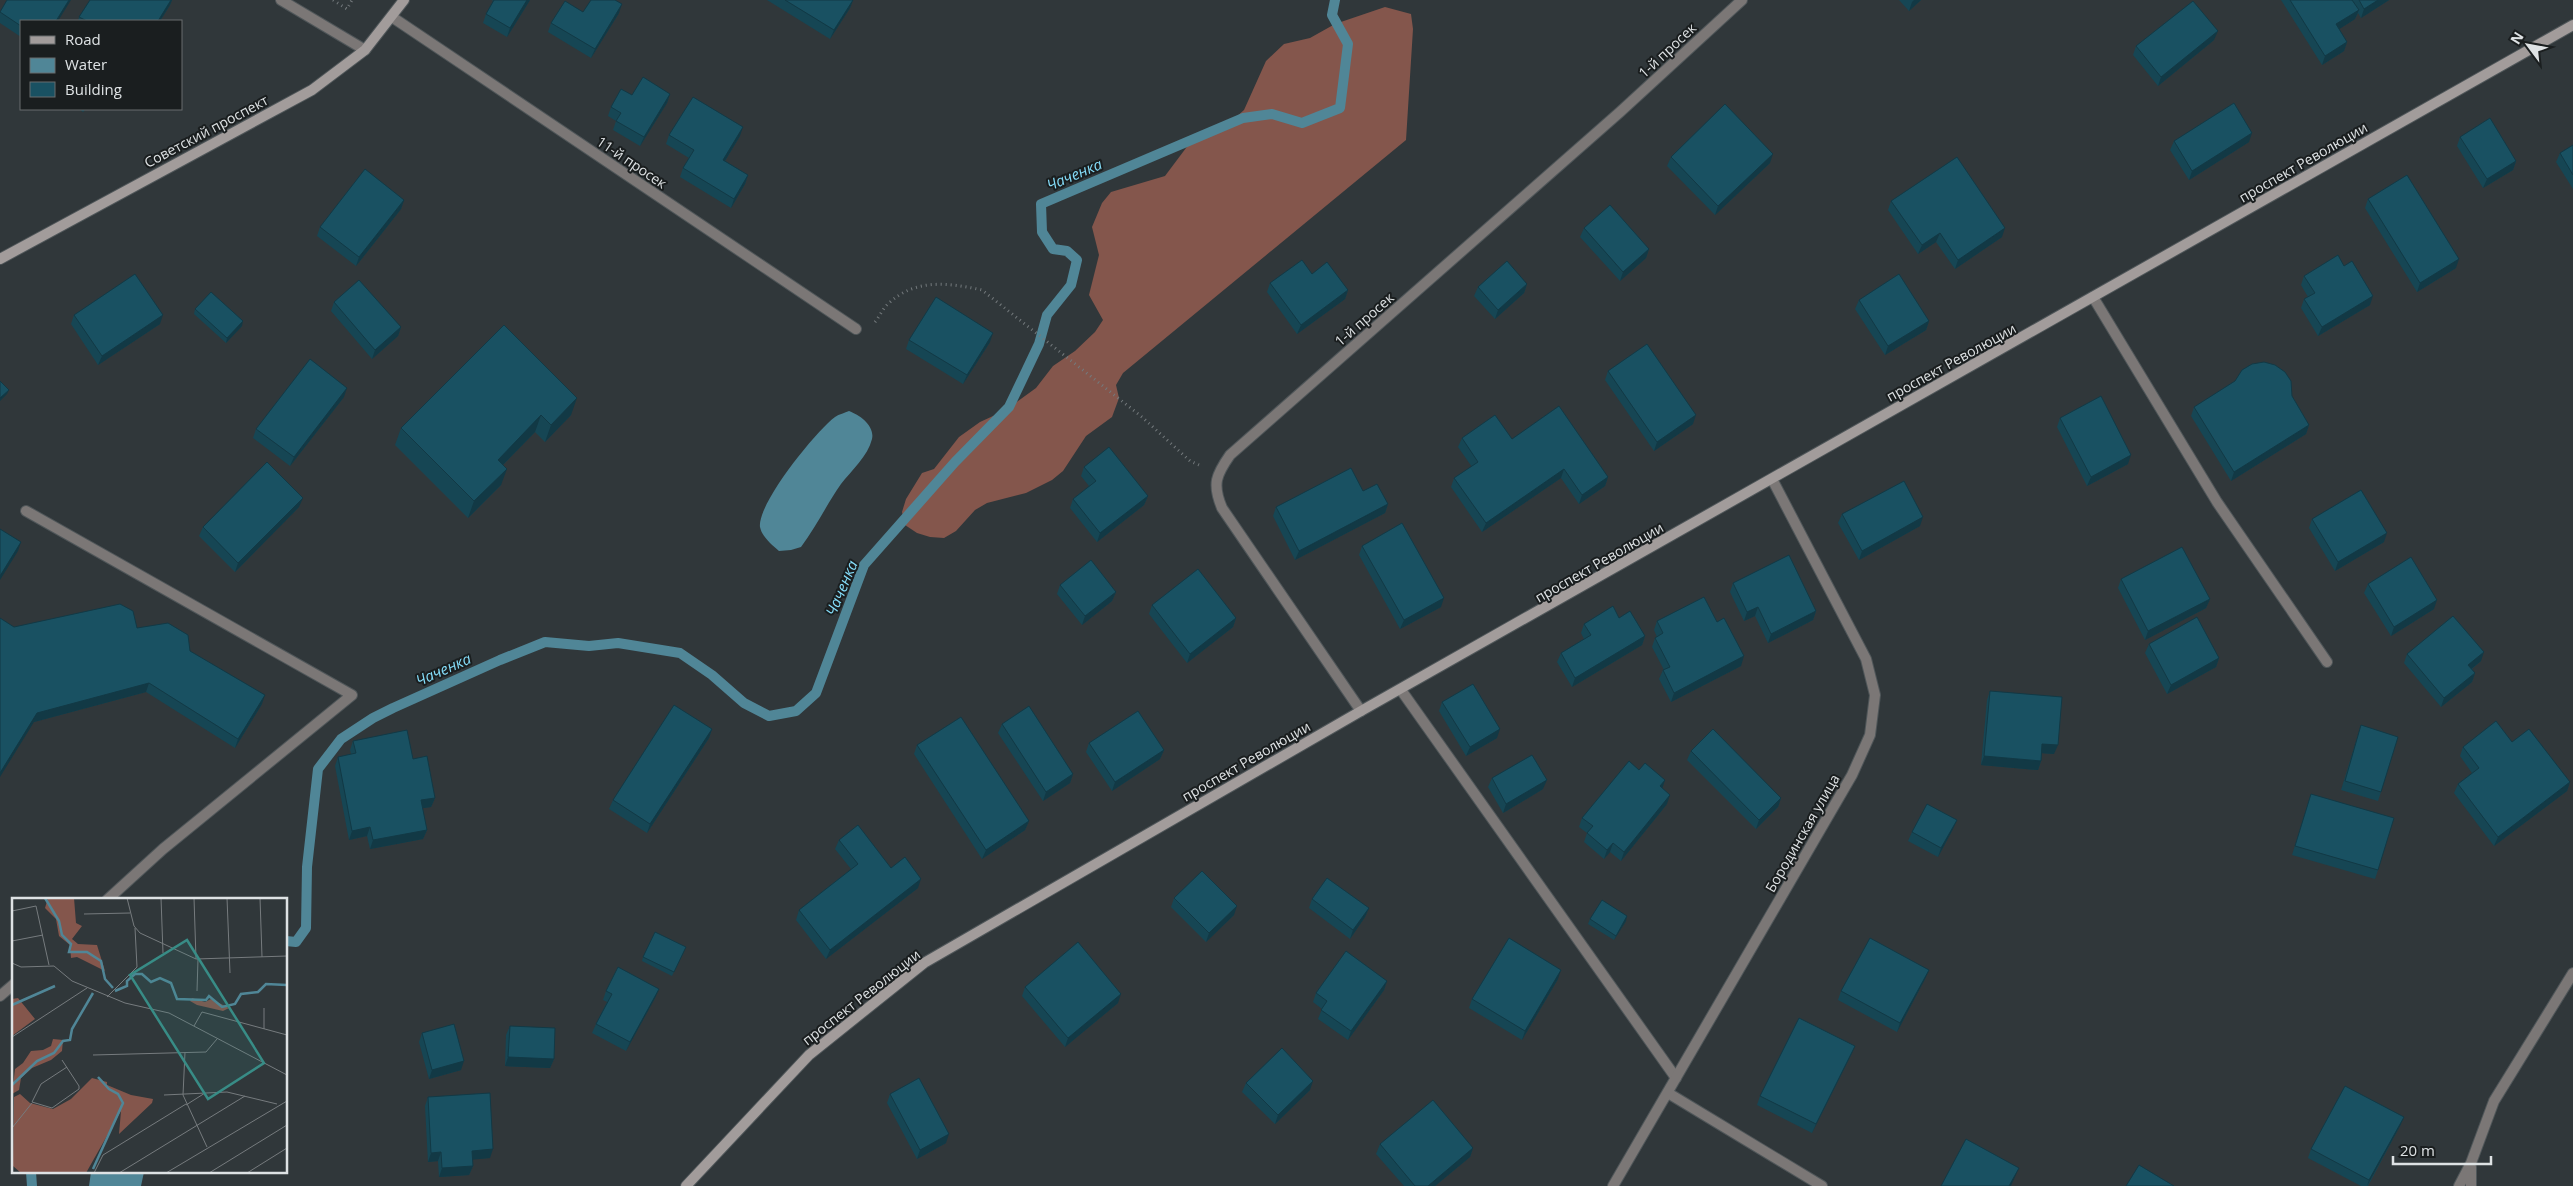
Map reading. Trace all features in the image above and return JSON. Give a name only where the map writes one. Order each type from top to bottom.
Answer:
[{"type":"street","points":[[281,0],[365,50]]},
{"type":"street","name":"Советский проспект","points":[[0,259],[312,90],[365,50],[404,0]]},
{"type":"street","name":"1-й просек","points":[[1217,473],[1230,456],[1620,112],[1742,0]]},
{"type":"street","name":"11-й просек","points":[[392,17],[856,329]]},
{"type":"street","name":"проспект Революции","points":[[686,1186],[809,1055],[924,963],[1361,711],[2573,25]]},
{"type":"street","points":[[2093,297],[2217,502],[2327,662]]},
{"type":"street","points":[[1217,473],[1216,494],[1222,508],[1361,711]]},
{"type":"street","name":"Бородинская улица","points":[[1613,1186],[1852,775],[1870,735],[1875,696],[1866,659],[1772,479]]},
{"type":"street","points":[[26,511],[352,695],[163,849],[109,898]]},
{"type":"street","points":[[1401,690],[1676,1078]]},
{"type":"street","points":[[2459,1186],[2471,1164],[2494,1101],[2573,973]]},
{"type":"street","points":[[0,996],[12,986]]},
{"type":"street","points":[[1668,1093],[1822,1186]]},
{"type":"street","points":[[2471,1164],[2471,1186]]},
{"type":"path","points":[[332,0],[347,9],[352,0]]},
{"type":"path","points":[[856,329],[876,321],[888,304],[913,286],[950,284],[982,290],[1142,417],[1190,461],[1217,473]]},
{"type":"shaded area","points":[[1385,7],[1411,14],[1413,29],[1406,140],[1123,373],[1116,385],[1119,398],[1112,417],[1086,436],[1063,471],[1052,480],[1026,493],[987,503],[975,510],[956,531],[944,538],[930,537],[917,533],[905,525],[902,512],[906,499],[922,473],[934,469],[959,437],[980,422],[1004,411],[1036,388],[1053,366],[1075,351],[1095,332],[1103,320],[1089,295],[1099,255],[1092,227],[1102,203],[1111,192],[1165,176],[1189,144],[1210,130],[1235,118],[1244,110],[1266,61],[1284,44],[1310,38],[1335,24]]},
{"type":"water","points":[[849,411],[858,415],[869,425],[872,434],[870,445],[863,457],[841,484],[801,547],[779,551],[765,537],[760,527],[768,502],[789,469],[815,437],[835,417]]},
{"type":"water","points":[[91,1174],[144,1174],[141,1186],[89,1186]]},
{"type":"building","points":[[7,0],[69,0],[57,20],[20,20],[20,25],[0,12]]},
{"type":"building","points":[[90,0],[171,0],[159,20],[85,20],[79,17]]},
{"type":"building","points":[[494,0],[527,0],[510,28],[486,14]]},
{"type":"building","points":[[591,0],[615,0],[622,4],[595,49],[551,23],[565,1],[583,12]]},
{"type":"building","points":[[785,0],[853,0],[834,30]]},
{"type":"building","points":[[2290,0],[2352,0],[2359,10],[2336,24],[2347,42],[2325,56]]},
{"type":"building","points":[[2359,0],[2378,0],[2364,9]]},
{"type":"building","points":[[2193,1],[2218,31],[2161,77],[2136,46]]},
{"type":"building","points":[[643,77],[670,94],[644,137],[616,121],[621,113],[611,107],[621,89],[632,95]]},
{"type":"building","points":[[693,97],[743,127],[723,160],[748,175],[734,199],[683,168],[694,150],[669,135]]},
{"type":"building","points":[[2234,103],[2252,133],[2192,171],[2174,141]]},
{"type":"building","points":[[1725,104],[1773,154],[1718,206],[1671,157]]},
{"type":"building","points":[[2490,118],[2516,161],[2487,179],[2460,137]]},
{"type":"building","points":[[2573,145],[2573,175],[2560,153]]},
{"type":"building","points":[[1957,157],[2005,228],[1958,260],[1940,233],[1922,245],[1891,201]]},
{"type":"building","points":[[365,169],[404,200],[359,257],[320,227]]},
{"type":"building","points":[[2407,175],[2459,259],[2420,283],[2368,199]]},
{"type":"building","points":[[1610,205],[1649,249],[1623,272],[1584,228]]},
{"type":"building","points":[[2338,255],[2344,266],[2352,261],[2373,296],[2322,327],[2304,299],[2315,293],[2304,276]]},
{"type":"building","points":[[1302,260],[1312,274],[1327,262],[1348,290],[1301,325],[1270,283]]},
{"type":"building","points":[[1507,261],[1527,284],[1498,310],[1478,287]]},
{"type":"building","points":[[135,274],[163,315],[102,356],[74,315]]},
{"type":"building","points":[[1899,274],[1929,321],[1888,346],[1859,300]]},
{"type":"building","points":[[359,280],[401,327],[375,350],[334,302]]},
{"type":"building","points":[[211,292],[243,321],[227,338],[195,309]]},
{"type":"building","points":[[936,297],[993,333],[967,375],[909,340]]},
{"type":"building","points":[[504,325],[577,398],[551,425],[541,415],[498,460],[507,469],[474,501],[401,428]]},
{"type":"building","points":[[1647,344],[1696,415],[1657,442],[1608,371]]},
{"type":"building","points":[[310,359],[347,388],[294,457],[256,429]]},
{"type":"building","points":[[2264,362],[2275,365],[2285,372],[2291,381],[2292,396],[2309,425],[2234,472],[2194,407],[2235,381],[2242,370],[2252,364]]},
{"type":"building","points":[[0,381],[9,390],[0,398]]},
{"type":"building","points":[[2101,396],[2131,455],[2091,477],[2060,418]]},
{"type":"building","points":[[1559,406],[1608,477],[1582,495],[1564,469],[1486,523],[1454,478],[1478,462],[1462,438],[1495,415],[1512,439]]},
{"type":"building","points":[[1109,447],[1148,496],[1100,533],[1073,499],[1096,481],[1084,467]]},
{"type":"building","points":[[267,462],[303,498],[238,563],[203,527]]},
{"type":"building","points":[[1351,468],[1363,491],[1377,484],[1388,504],[1299,551],[1276,507]]},
{"type":"building","points":[[1904,481],[1923,517],[1862,551],[1842,514]]},
{"type":"building","points":[[2361,490],[2387,533],[2338,562],[2312,519]]},
{"type":"building","points":[[1402,523],[1444,598],[1404,620],[1362,546]]},
{"type":"building","points":[[0,529],[21,542],[0,576]]},
{"type":"building","points":[[2182,547],[2210,599],[2148,631],[2121,579]]},
{"type":"building","points":[[1789,555],[1816,611],[1771,634],[1758,607],[1747,612],[1733,583]]},
{"type":"building","points":[[2411,557],[2437,600],[2394,627],[2368,584]]},
{"type":"building","points":[[1091,560],[1116,592],[1085,616],[1060,585]]},
{"type":"building","points":[[1198,569],[1236,618],[1190,654],[1152,605]]},
{"type":"building","points":[[1704,597],[1717,622],[1724,618],[1744,656],[1674,693],[1663,670],[1670,667],[1655,638],[1663,633],[1657,621]]},
{"type":"building","points":[[120,604],[133,611],[137,628],[168,623],[188,635],[190,651],[265,695],[238,739],[149,683],[37,713],[0,773],[0,618],[14,627]]},
{"type":"building","points":[[1613,606],[1619,618],[1630,611],[1645,636],[1575,678],[1561,653],[1591,635],[1584,624]]},
{"type":"building","points":[[2453,616],[2484,652],[2468,665],[2475,673],[2444,698],[2407,654]]},
{"type":"building","points":[[2197,617],[2219,658],[2171,685],[2149,644]]},
{"type":"building","points":[[1473,684],[1500,729],[1470,747],[1442,702]]},
{"type":"building","points":[[1990,691],[2062,697],[2058,745],[2042,744],[2041,761],[1984,756]]},
{"type":"building","points":[[674,705],[712,729],[650,824],[613,800]]},
{"type":"building","points":[[1029,706],[1073,774],[1046,792],[1002,724]]},
{"type":"building","points":[[1138,711],[1164,750],[1115,782],[1089,743]]},
{"type":"building","points":[[961,717],[1029,821],[986,850],[917,745]]},
{"type":"building","points":[[2496,721],[2512,742],[2529,729],[2570,782],[2498,837],[2458,784],[2479,768],[2463,747]]},
{"type":"building","points":[[2361,725],[2398,737],[2381,792],[2345,781]]},
{"type":"building","points":[[1713,729],[1781,798],[1759,820],[1691,751]]},
{"type":"building","points":[[407,730],[413,759],[427,756],[435,798],[421,800],[427,830],[373,840],[370,827],[352,831],[338,757],[356,753],[353,741]]},
{"type":"building","points":[[1532,755],[1547,780],[1506,804],[1492,778]]},
{"type":"building","points":[[1629,761],[1639,770],[1645,763],[1665,780],[1660,786],[1670,795],[1624,852],[1613,843],[1607,850],[1587,833],[1593,826],[1582,818]]},
{"type":"building","points":[[2311,794],[2394,818],[2378,870],[2295,846]]},
{"type":"building","points":[[1927,804],[1957,820],[1941,848],[1912,832]]},
{"type":"building","points":[[858,825],[891,868],[905,857],[921,879],[830,950],[799,910],[858,864],[839,840]]},
{"type":"building","points":[[1202,871],[1237,906],[1209,933],[1174,898]]},
{"type":"building","points":[[1327,878],[1369,908],[1353,930],[1312,899]]},
{"type":"building","points":[[1602,900],[1627,916],[1616,936],[1590,919]]},
{"type":"building","points":[[655,932],[686,947],[674,972],[643,957]]},
{"type":"building","points":[[1509,938],[1561,970],[1525,1031],[1472,999]]},
{"type":"building","points":[[1870,938],[1929,970],[1900,1023],[1841,991]]},
{"type":"building","points":[[1078,942],[1121,994],[1068,1038],[1025,987]]},
{"type":"building","points":[[1346,951],[1387,981],[1351,1031],[1321,1010],[1327,1001],[1316,993]]},
{"type":"building","points":[[618,967],[659,989],[630,1042],[596,1024],[612,994],[606,991]]},
{"type":"building","points":[[1799,1018],[1855,1046],[1816,1124],[1760,1096]]},
{"type":"building","points":[[454,1024],[464,1061],[432,1070],[422,1033]]},
{"type":"building","points":[[510,1026],[555,1028],[554,1059],[508,1057]]},
{"type":"building","points":[[1282,1048],[1313,1081],[1278,1115],[1246,1083]]},
{"type":"building","points":[[919,1078],[949,1134],[920,1150],[890,1094]]},
{"type":"building","points":[[2345,1086],[2404,1117],[2369,1180],[2311,1149]]},
{"type":"building","points":[[490,1093],[493,1149],[472,1151],[473,1166],[442,1168],[441,1152],[431,1153],[428,1097]]},
{"type":"building","points":[[1433,1100],[1473,1148],[1428,1186],[1415,1186],[1380,1144]]},
{"type":"building","points":[[1966,1139],[2019,1168],[2009,1186],[1941,1186]]},
{"type":"building","points":[[2139,1165],[2174,1186],[2126,1186]]},
{"type":"waterway","name":"Чаченка","points":[[288,941],[296,942],[306,928],[307,867],[318,769],[341,739],[373,718],[393,708],[545,642],[589,646],[618,643],[680,653],[712,675],[744,703],[769,716],[796,711],[816,693],[864,565],[955,462],[1009,407],[1039,344],[1047,315],[1071,285],[1077,260],[1067,251],[1053,249],[1042,232],[1041,204],[1243,118],[1272,114],[1302,123],[1340,108],[1348,44],[1332,15],[1335,0]]},
{"type":"waterway","name":"Чаченка","points":[[31,1174],[32,1186]]}]
